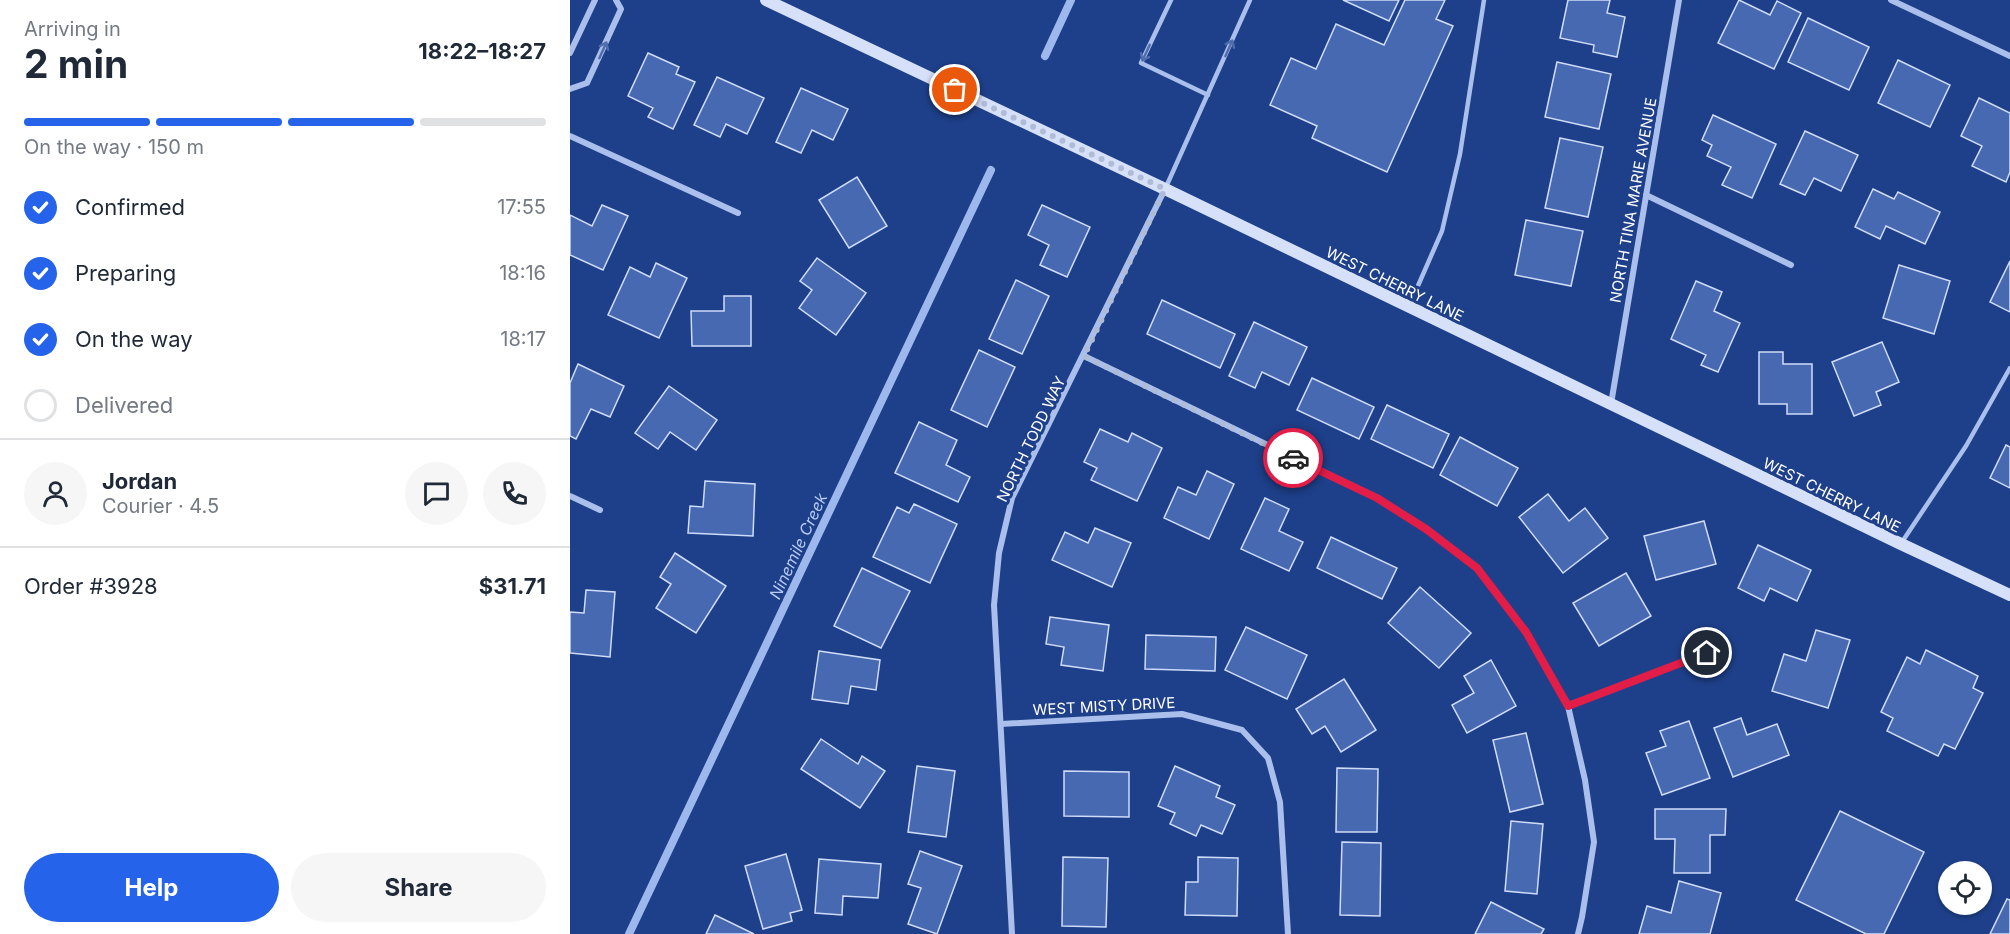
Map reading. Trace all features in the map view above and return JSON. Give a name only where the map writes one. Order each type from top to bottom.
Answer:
[{"type":"main road","name":"WEST CHERRY LANE","points":[[766,0],[2010,595]]},
{"type":"street","points":[[570,53],[595,0]]},
{"type":"street","points":[[570,89],[587,83],[621,9],[616,0]]},
{"type":"street","name":"NORTH TINA MARIE AVENUE","points":[[1611,404],[1680,0]]},
{"type":"street","points":[[1891,0],[2010,57]]},
{"type":"street","points":[[570,136],[738,213]]},
{"type":"street","name":"NORTH TODD WAY","points":[[1012,934],[994,605],[999,553],[1012,498],[1165,189]]},
{"type":"street","points":[[1646,195],[1791,265]]},
{"type":"street","points":[[1084,356],[1377,498],[1426,529],[1477,568],[1526,632],[1568,706],[1585,780],[1594,842],[1578,934]]},
{"type":"street","points":[[570,496],[600,510]]},
{"type":"street","points":[[1568,706],[1707,653]]},
{"type":"street","name":"WEST MISTY DRIVE","points":[[1001,724],[1182,714],[1242,730],[1268,758],[1280,802],[1288,934]]},
{"type":"lane","points":[[1171,0],[1141,63],[1208,95]]},
{"type":"lane","points":[[1165,189],[1250,0]]},
{"type":"lane","points":[[1409,307],[1442,231],[1460,154],[1484,0]]},
{"type":"lane","points":[[1901,544],[1960,454],[2010,368]]},
{"type":"building","points":[[1343,0],[1399,0],[1389,21]]},
{"type":"building","points":[[1405,0],[1445,0],[1436,19],[1453,26],[1387,172],[1312,138],[1317,126],[1270,105],[1291,58],[1316,69],[1336,24],[1384,45]]},
{"type":"building","points":[[1568,0],[1610,0],[1607,13],[1625,17],[1617,57],[1593,52],[1594,45],[1560,38]]},
{"type":"building","points":[[1739,0],[1770,15],[1777,1],[1801,13],[1774,69],[1718,43]]},
{"type":"building","points":[[1808,18],[1869,47],[1849,90],[1788,62]]},
{"type":"building","points":[[648,53],[679,67],[676,74],[695,82],[673,129],[648,117],[653,108],[628,96]]},
{"type":"building","points":[[1898,60],[1950,85],[1930,127],[1878,103]]},
{"type":"building","points":[[1557,62],[1611,74],[1599,129],[1545,117]]},
{"type":"building","points":[[717,77],[764,98],[747,134],[726,124],[720,137],[694,125]]},
{"type":"building","points":[[801,88],[848,109],[833,140],[812,130],[801,153],[776,142]]},
{"type":"building","points":[[1979,98],[2010,113],[2010,172],[2006,182],[1972,166],[1982,146],[1961,136]]},
{"type":"building","points":[[1713,115],[1776,144],[1752,198],[1722,185],[1731,167],[1707,156],[1712,145],[1702,140]]},
{"type":"building","points":[[1805,131],[1858,155],[1841,191],[1814,178],[1805,195],[1780,184]]},
{"type":"building","points":[[1560,138],[1603,147],[1588,217],[1545,208]]},
{"type":"building","points":[[857,177],[887,226],[849,248],[819,200]]},
{"type":"building","points":[[1873,189],[1894,199],[1898,192],[1940,212],[1925,244],[1886,226],[1880,239],[1855,227]]},
{"type":"building","points":[[602,205],[628,216],[603,270],[570,255],[570,215],[592,226]]},
{"type":"building","points":[[1042,205],[1090,227],[1067,277],[1040,265],[1049,245],[1028,235]]},
{"type":"building","points":[[1526,220],[1583,231],[1571,286],[1515,275]]},
{"type":"building","points":[[817,258],[866,293],[836,335],[799,308],[812,290],[800,281]]},
{"type":"building","points":[[2010,261],[2010,312],[1990,302]]},
{"type":"building","points":[[656,263],[687,278],[659,338],[608,315],[630,267],[650,277]]},
{"type":"building","points":[[1899,265],[1950,281],[1934,334],[1883,318]]},
{"type":"building","points":[[1016,280],[1049,296],[1022,354],[989,339]]},
{"type":"building","points":[[1696,281],[1722,292],[1714,311],[1740,323],[1718,372],[1701,365],[1706,355],[1671,339]]},
{"type":"building","points":[[724,296],[751,296],[751,346],[692,346],[691,311],[724,311]]},
{"type":"building","points":[[1162,300],[1235,334],[1220,368],[1147,334]]},
{"type":"building","points":[[1254,322],[1307,347],[1289,385],[1262,372],[1255,388],[1229,376]]},
{"type":"building","points":[[1882,342],[1899,382],[1876,392],[1881,405],[1854,416],[1832,362]]},
{"type":"building","points":[[979,350],[1015,367],[987,427],[951,410]]},
{"type":"building","points":[[1759,352],[1783,352],[1783,364],[1812,364],[1812,414],[1787,414],[1787,404],[1759,404]]},
{"type":"building","points":[[578,364],[624,386],[610,417],[591,409],[576,439],[570,436],[570,383]]},
{"type":"building","points":[[1312,378],[1374,407],[1359,439],[1297,410]]},
{"type":"building","points":[[669,386],[717,420],[696,450],[670,432],[658,449],[635,433]]},
{"type":"building","points":[[1387,405],[1449,434],[1433,468],[1371,439]]},
{"type":"building","points":[[919,422],[957,440],[946,465],[970,477],[958,502],[895,473]]},
{"type":"building","points":[[1100,429],[1128,442],[1132,433],[1162,448],[1137,501],[1091,480],[1097,468],[1084,462]]},
{"type":"building","points":[[1460,437],[1518,468],[1497,506],[1440,475]]},
{"type":"building","points":[[2006,445],[2010,447],[2010,488],[1990,478]]},
{"type":"building","points":[[1207,471],[1234,484],[1209,539],[1164,518],[1178,487],[1196,495]]},
{"type":"building","points":[[705,481],[755,484],[753,536],[688,533],[690,506],[703,507]]},
{"type":"building","points":[[1548,494],[1569,521],[1585,508],[1608,538],[1563,573],[1519,517]]},
{"type":"building","points":[[1265,498],[1289,509],[1279,531],[1303,542],[1289,571],[1241,549]]},
{"type":"building","points":[[914,504],[957,524],[930,583],[873,557],[897,507],[909,513]]},
{"type":"building","points":[[1704,521],[1716,564],[1656,580],[1644,536]]},
{"type":"building","points":[[1095,528],[1131,543],[1112,587],[1052,560],[1065,532],[1088,543]]},
{"type":"building","points":[[1331,537],[1397,568],[1382,599],[1317,568]]},
{"type":"building","points":[[1758,545],[1811,570],[1797,601],[1770,588],[1764,601],[1738,588]]},
{"type":"building","points":[[675,553],[726,586],[696,633],[656,608],[671,584],[660,577]]},
{"type":"building","points":[[862,568],[910,591],[881,648],[834,626]]},
{"type":"building","points":[[1626,573],[1651,616],[1599,646],[1573,603]]},
{"type":"building","points":[[1420,587],[1471,633],[1439,668],[1388,623]]},
{"type":"building","points":[[586,590],[615,592],[610,657],[570,653],[570,612],[584,613]]},
{"type":"building","points":[[1050,617],[1109,625],[1103,671],[1061,665],[1064,647],[1046,644]]},
{"type":"building","points":[[1246,627],[1307,655],[1287,699],[1225,670]]},
{"type":"building","points":[[1816,630],[1850,640],[1828,708],[1772,691],[1784,654],[1806,661]]},
{"type":"building","points":[[1146,635],[1216,637],[1215,671],[1145,669]]},
{"type":"building","points":[[1926,650],[1978,676],[1973,688],[1983,693],[1955,749],[1944,744],[1938,756],[1887,731],[1893,718],[1881,712],[1907,657],[1920,664]]},
{"type":"building","points":[[819,651],[880,660],[876,690],[851,686],[848,704],[812,699]]},
{"type":"building","points":[[1491,660],[1516,706],[1467,733],[1452,705],[1474,693],[1464,676]]},
{"type":"building","points":[[1344,679],[1376,730],[1341,752],[1325,726],[1312,734],[1296,709]]},
{"type":"building","points":[[1741,718],[1747,735],[1777,724],[1789,755],[1733,777],[1714,728]]},
{"type":"building","points":[[1689,721],[1710,778],[1662,795],[1646,753],[1666,746],[1660,731]]},
{"type":"building","points":[[1526,733],[1543,804],[1510,812],[1493,740]]},
{"type":"building","points":[[821,739],[858,764],[862,756],[885,771],[860,808],[801,769]]},
{"type":"building","points":[[917,766],[955,771],[946,837],[908,832]]},
{"type":"building","points":[[1175,766],[1220,786],[1216,797],[1235,805],[1222,834],[1201,825],[1196,836],[1170,824],[1175,813],[1158,806]]},
{"type":"building","points":[[1337,768],[1378,769],[1377,832],[1336,832]]},
{"type":"building","points":[[1064,771],[1129,772],[1129,817],[1064,816]]},
{"type":"building","points":[[1655,809],[1726,809],[1725,835],[1710,835],[1710,873],[1674,873],[1675,839],[1655,839]]},
{"type":"building","points":[[1840,811],[1924,852],[1884,934],[1866,934],[1796,900]]},
{"type":"building","points":[[1511,821],[1543,824],[1537,894],[1505,891]]},
{"type":"building","points":[[1342,842],[1381,843],[1380,916],[1340,915]]},
{"type":"building","points":[[920,851],[962,866],[937,934],[908,924],[921,888],[908,884]]},
{"type":"building","points":[[786,854],[802,910],[790,913],[792,921],[763,929],[745,866]]},
{"type":"building","points":[[1063,857],[1108,858],[1106,927],[1062,926]]},
{"type":"building","points":[[1198,857],[1238,858],[1237,916],[1185,915],[1186,882],[1198,882]]},
{"type":"building","points":[[819,859],[881,864],[878,898],[843,896],[842,915],[815,913]]},
{"type":"building","points":[[1679,881],[1721,893],[1710,934],[1639,934],[1647,906],[1671,913]]},
{"type":"building","points":[[2007,899],[2010,900],[2010,934],[1990,934]]},
{"type":"building","points":[[1491,902],[1544,929],[1541,934],[1475,934]]},
{"type":"building","points":[[715,915],[754,934],[706,934]]},
{"type":"waterway","name":"Ninemile Creek","points":[[1045,56],[1071,0]]},
{"type":"waterway","name":"Ninemile Creek","points":[[629,934],[991,170]]},
{"type":"way so far","points":[[955,90],[1165,189],[1084,356],[1293,458]]},
{"type":"route","points":[[1293,458],[1377,498],[1426,529],[1477,568],[1526,632],[1568,706],[1707,653]]}]
